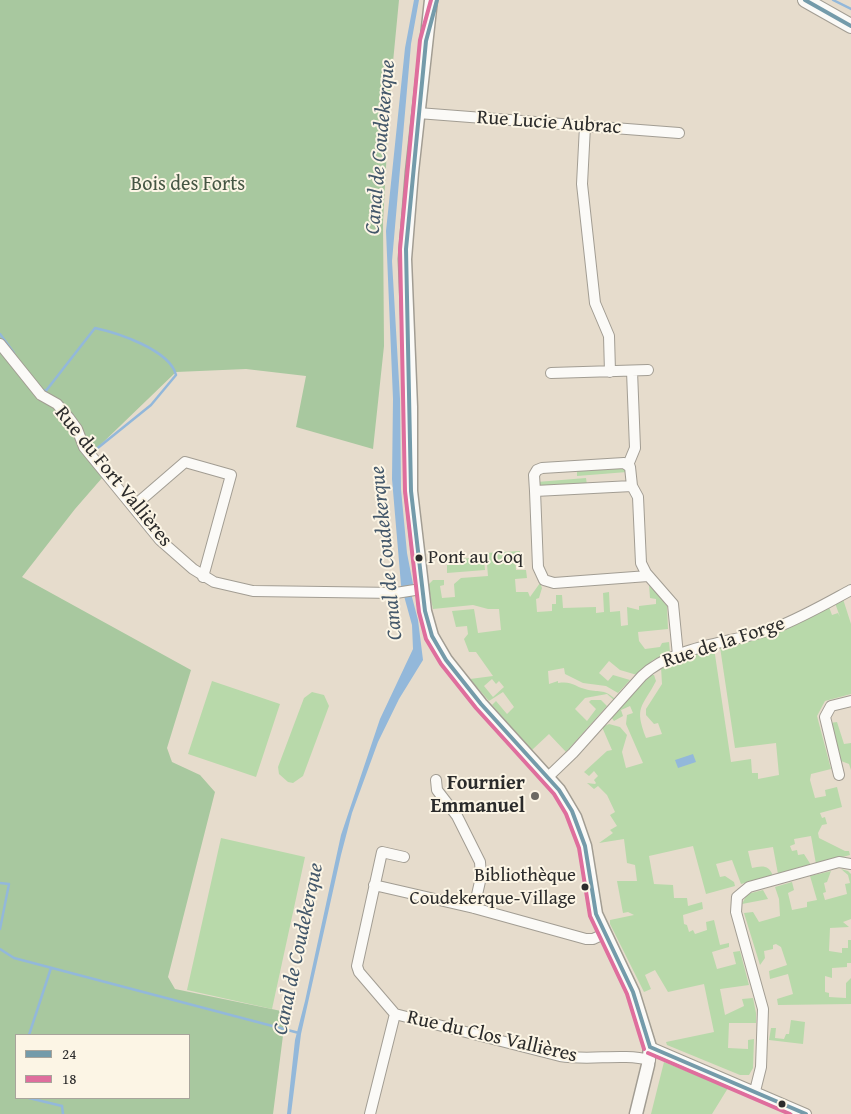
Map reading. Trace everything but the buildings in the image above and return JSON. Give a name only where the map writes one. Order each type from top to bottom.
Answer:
[{"type":"main road","points":[[805,0],[851,26]]},
{"type":"street","points":[[431,0],[407,227],[406,278],[411,407],[411,491],[418,590],[429,629],[446,660],[481,704],[566,799],[580,831],[595,909],[604,934],[633,992],[650,1047],[650,1060],[636,1114]]},
{"type":"street","points":[[428,28],[437,0]]},
{"type":"street","name":"Rue Lucie Aubrac","points":[[418,113],[679,133]]},
{"type":"street","points":[[585,126],[582,184],[595,303],[609,336],[610,372]]},
{"type":"street","name":"Rue du Fort Vallières","points":[[0,344],[41,395],[57,404],[69,418],[77,429],[84,447],[164,544],[203,577],[220,585],[243,590],[400,592],[418,590]]},
{"type":"street","points":[[550,373],[648,370]]},
{"type":"street","points":[[632,371],[635,448],[628,465],[632,486],[638,497],[641,563],[648,576],[673,604],[678,655]]},
{"type":"street","points":[[134,506],[183,463],[188,462],[231,475],[203,577]]},
{"type":"street","points":[[628,465],[624,463],[539,468],[534,475],[538,566],[544,580],[554,583],[648,576]]},
{"type":"street","points":[[535,491],[632,486]]},
{"type":"street","name":"Rue de la Forge","points":[[548,777],[646,672],[661,662],[678,655],[774,629],[850,594]]},
{"type":"street","points":[[839,775],[825,717],[831,706],[851,701]]},
{"type":"street","points":[[436,780],[437,790],[458,816],[480,862],[481,877],[474,908]]},
{"type":"street","name":"Rue du Clos Vallières","points":[[404,857],[382,852],[363,936],[358,969],[395,1014],[560,1056],[584,1059],[634,1058],[650,1060]]},
{"type":"street","points":[[755,1091],[761,1066],[763,1009],[736,912],[737,897],[748,887],[839,862],[851,864]]},
{"type":"street","points":[[374,885],[474,908],[586,939],[593,939],[604,934]]},
{"type":"street","name":"Rue du Clos Vallières","points":[[370,1114],[395,1014]]},
{"type":"street","points":[[650,1047],[806,1114]]},
{"type":"green space","name":"Bois des Forts","points":[[0,0],[399,0],[390,93],[383,222],[384,346],[373,449],[296,427],[306,376],[246,369],[176,372],[92,453],[102,478],[75,509],[22,577],[191,670],[167,748],[172,762],[200,775],[215,792],[168,977],[175,989],[286,1012],[273,1114],[0,1114]]},
{"type":"green space","points":[[623,468],[627,472],[577,476],[577,469]]},
{"type":"green space","points":[[586,478],[587,485],[542,487],[537,482]]},
{"type":"green space","points":[[520,551],[520,556],[515,557],[516,570],[526,570],[527,578],[515,579],[516,592],[528,592],[530,597],[540,583],[542,588],[539,598],[536,599],[537,612],[552,611],[552,604],[556,604],[556,595],[562,595],[563,608],[596,607],[596,613],[604,612],[603,593],[609,592],[610,612],[620,611],[621,626],[628,625],[627,607],[639,610],[639,606],[656,604],[656,599],[650,598],[649,584],[667,606],[668,629],[638,632],[639,641],[645,649],[660,647],[662,643],[669,642],[670,652],[653,660],[637,675],[620,670],[609,661],[599,673],[608,681],[613,675],[630,680],[618,693],[606,686],[583,683],[565,674],[564,668],[548,671],[549,684],[558,681],[558,683],[570,683],[585,689],[604,692],[615,699],[607,694],[585,698],[575,709],[587,721],[596,709],[589,702],[591,700],[601,700],[607,706],[566,752],[549,734],[532,750],[492,705],[496,701],[507,714],[514,707],[503,692],[489,701],[470,679],[493,676],[476,652],[469,652],[464,639],[468,634],[467,626],[456,627],[452,611],[474,609],[478,633],[501,630],[499,609],[488,609],[473,605],[433,609],[428,585],[433,580],[444,580],[444,585],[440,586],[442,598],[455,597],[454,584],[461,578],[488,576],[486,553]],"holes":[[[492,679],[496,684],[499,681],[504,687],[493,697],[484,686]]]},
{"type":"green space","points":[[472,558],[473,560],[484,560],[485,570],[447,573],[447,565],[455,564],[455,559]]},
{"type":"green space","points":[[843,599],[851,624],[851,694],[825,701],[817,716],[831,769],[811,774],[810,780],[815,798],[826,796],[825,790],[837,787],[842,807],[820,813],[822,818],[825,817],[827,824],[822,825],[818,833],[819,838],[845,851],[849,851],[850,855],[816,864],[811,836],[794,839],[795,844],[790,846],[792,851],[797,850],[798,855],[804,854],[811,865],[778,874],[773,847],[748,851],[752,868],[762,866],[769,869],[773,876],[741,884],[732,860],[716,864],[720,877],[725,876],[734,882],[735,886],[706,894],[693,846],[649,856],[654,884],[673,885],[674,898],[687,898],[688,906],[702,902],[703,909],[683,915],[684,924],[687,925],[689,932],[693,930],[695,934],[707,930],[706,922],[714,920],[720,945],[729,943],[729,947],[712,952],[717,969],[736,964],[733,952],[740,951],[749,985],[720,989],[725,1015],[744,1006],[742,999],[753,998],[756,1023],[729,1023],[728,1048],[748,1049],[748,1040],[754,1039],[753,1068],[749,1075],[740,1075],[667,1045],[666,1042],[714,1032],[704,984],[668,992],[655,970],[645,975],[651,989],[644,992],[610,924],[610,920],[634,915],[628,912],[623,913],[617,881],[637,881],[635,865],[627,863],[624,839],[599,843],[613,833],[610,830],[617,826],[610,815],[615,812],[607,795],[598,786],[594,789],[587,783],[595,784],[594,780],[598,776],[594,771],[589,776],[584,772],[607,751],[612,750],[602,727],[609,724],[620,727],[627,735],[622,752],[626,768],[643,763],[626,724],[627,715],[633,713],[630,706],[621,710],[623,716],[614,721],[611,717],[651,675],[654,675],[656,681],[640,713],[646,738],[662,734],[658,723],[654,724],[646,715],[646,709],[662,684],[661,667],[714,648],[731,762],[751,759],[752,773],[758,773],[758,779],[779,775],[776,743],[735,748],[720,647],[829,607],[832,615],[838,613],[840,617],[835,603]]},
{"type":"green space","points":[[212,681],[280,704],[256,777],[188,754]]},
{"type":"green space","points":[[312,692],[324,695],[329,706],[303,776],[293,783],[288,782],[279,774],[278,767],[304,698]]},
{"type":"green space","points":[[837,722],[844,744],[851,743],[851,770],[849,764],[841,761],[830,723]]},
{"type":"green space","points":[[221,838],[305,857],[272,1009],[187,990]]},
{"type":"green space","points":[[841,869],[851,874],[851,919],[843,922],[849,927],[830,928],[829,951],[842,953],[842,948],[848,948],[848,940],[851,940],[851,963],[847,963],[847,967],[832,968],[832,978],[825,976],[825,992],[829,993],[829,997],[846,998],[846,983],[851,978],[851,1004],[778,1005],[777,999],[793,994],[788,974],[770,979],[769,971],[787,965],[781,947],[776,944],[773,945],[773,949],[764,951],[765,958],[760,965],[744,913],[753,912],[759,922],[780,916],[779,899],[775,887],[792,882],[794,890],[788,893],[792,910],[807,907],[807,902],[817,900],[810,876],[831,871],[827,882],[824,883],[826,892],[823,893],[825,900],[847,894],[845,884],[850,883],[848,875]]},
{"type":"green space","points":[[763,890],[768,899],[742,904],[747,894]]},
{"type":"green space","points":[[791,1020],[805,1022],[803,1044],[769,1040],[771,1028],[776,1028],[775,1038],[784,1039],[786,1034],[789,1034]]},
{"type":"green space","points":[[664,1062],[728,1088],[712,1114],[651,1114]]},
{"type":"water","points":[[414,0],[419,0],[411,44],[392,261],[400,399],[401,489],[407,553],[413,584],[412,597],[418,620],[423,660],[399,699],[378,742],[352,813],[301,1034],[291,1114],[287,1114],[295,1040],[341,835],[380,719],[413,649],[412,625],[401,585],[392,479],[393,399],[386,231],[405,48]]},
{"type":"water","points":[[693,754],[696,762],[678,768],[675,760]]},
{"type":"waterway","points":[[833,0],[851,9]]},
{"type":"waterway","points":[[44,390],[45,392],[95,328],[142,344],[154,350],[172,366],[176,375],[151,405],[94,451]]},
{"type":"waterway","points":[[0,334],[14,353]]},
{"type":"waterway","points":[[0,883],[9,884],[0,929]]},
{"type":"waterway","name":"Canal de Coudekerque","points":[[0,949],[14,958],[299,1033]]},
{"type":"waterway","points":[[29,1034],[51,968]]},
{"type":"waterway","points":[[33,1099],[62,1106],[63,1114]]},
{"type":"transit line","name":"18","points":[[431,0],[420,40],[400,249],[405,491],[419,612],[426,639],[441,664],[476,708],[554,794],[566,814],[579,848],[590,916],[627,994],[644,1049]]},
{"type":"transit line","name":"24","points":[[437,0],[426,41],[406,249],[411,491],[425,611],[432,636],[446,660],[481,704],[559,790],[572,811],[585,846],[596,914],[633,992],[650,1047]]},
{"type":"transit line","name":"24","points":[[805,0],[851,26]]},
{"type":"transit line","name":"24","points":[[650,1047],[806,1114]]},
{"type":"transit line","name":"18","points":[[648,1053],[790,1114]]},
{"type":"place","name":"Pont au Coq","points":[[419,558]]},
{"type":"place","name":"Fournier Emmanuel","points":[[535,796]]},
{"type":"place","name":"Bibliothèque Coudekerque-Village","points":[[585,887]]}]
